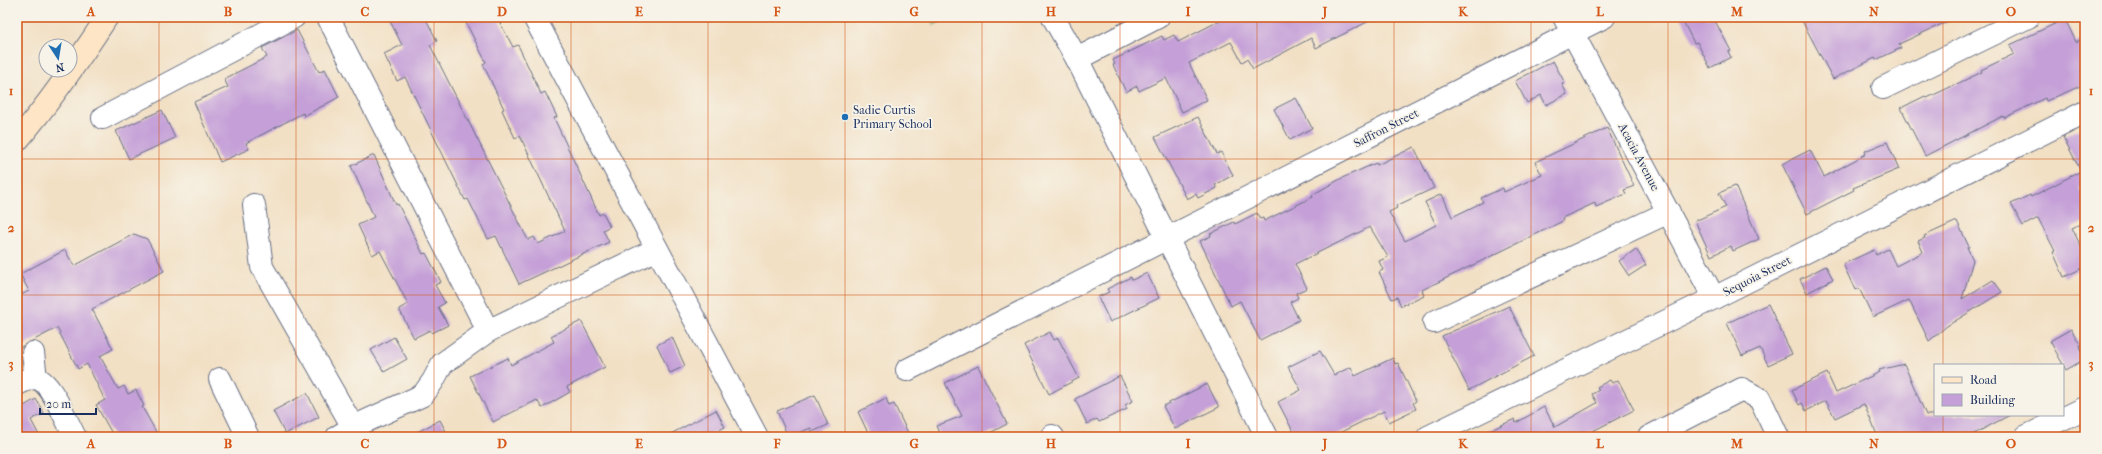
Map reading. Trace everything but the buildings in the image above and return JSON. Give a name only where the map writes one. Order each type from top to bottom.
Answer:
[{"type":"main road","points":[[17,141],[78,60],[107,17]]},
{"type":"street","points":[[103,118],[294,17]]},
{"type":"street","points":[[328,17],[488,331]]},
{"type":"street","points":[[534,17],[657,249],[753,436]]},
{"type":"street","points":[[1053,17],[1077,59],[1267,437]]},
{"type":"street","points":[[1077,59],[1158,17]]},
{"type":"street","name":"Saffron Street","points":[[907,370],[1168,238],[1568,25],[1604,17]]},
{"type":"street","points":[[1883,88],[2028,17]]},
{"type":"street","name":"Acacia Avenue","points":[[1568,25],[1714,298]]},
{"type":"street","name":"Sequoia Street","points":[[1428,437],[1714,298],[2085,112]]},
{"type":"street","points":[[254,205],[262,267],[345,432],[422,395],[434,381],[442,364],[488,331],[657,249]]},
{"type":"street","points":[[1434,322],[1668,212]]},
{"type":"street","points":[[33,353],[27,381],[46,384],[75,437]]},
{"type":"street","points":[[220,380],[248,437]]},
{"type":"street","points":[[1649,437],[1742,389],[1760,399],[1778,437]]},
{"type":"street","points":[[2025,437],[2085,408]]},
{"type":"green space","points":[[930,17],[949,17],[934,25]]},
{"type":"place","name":"Sadie Curtis Primary School","points":[[845,117]]}]
